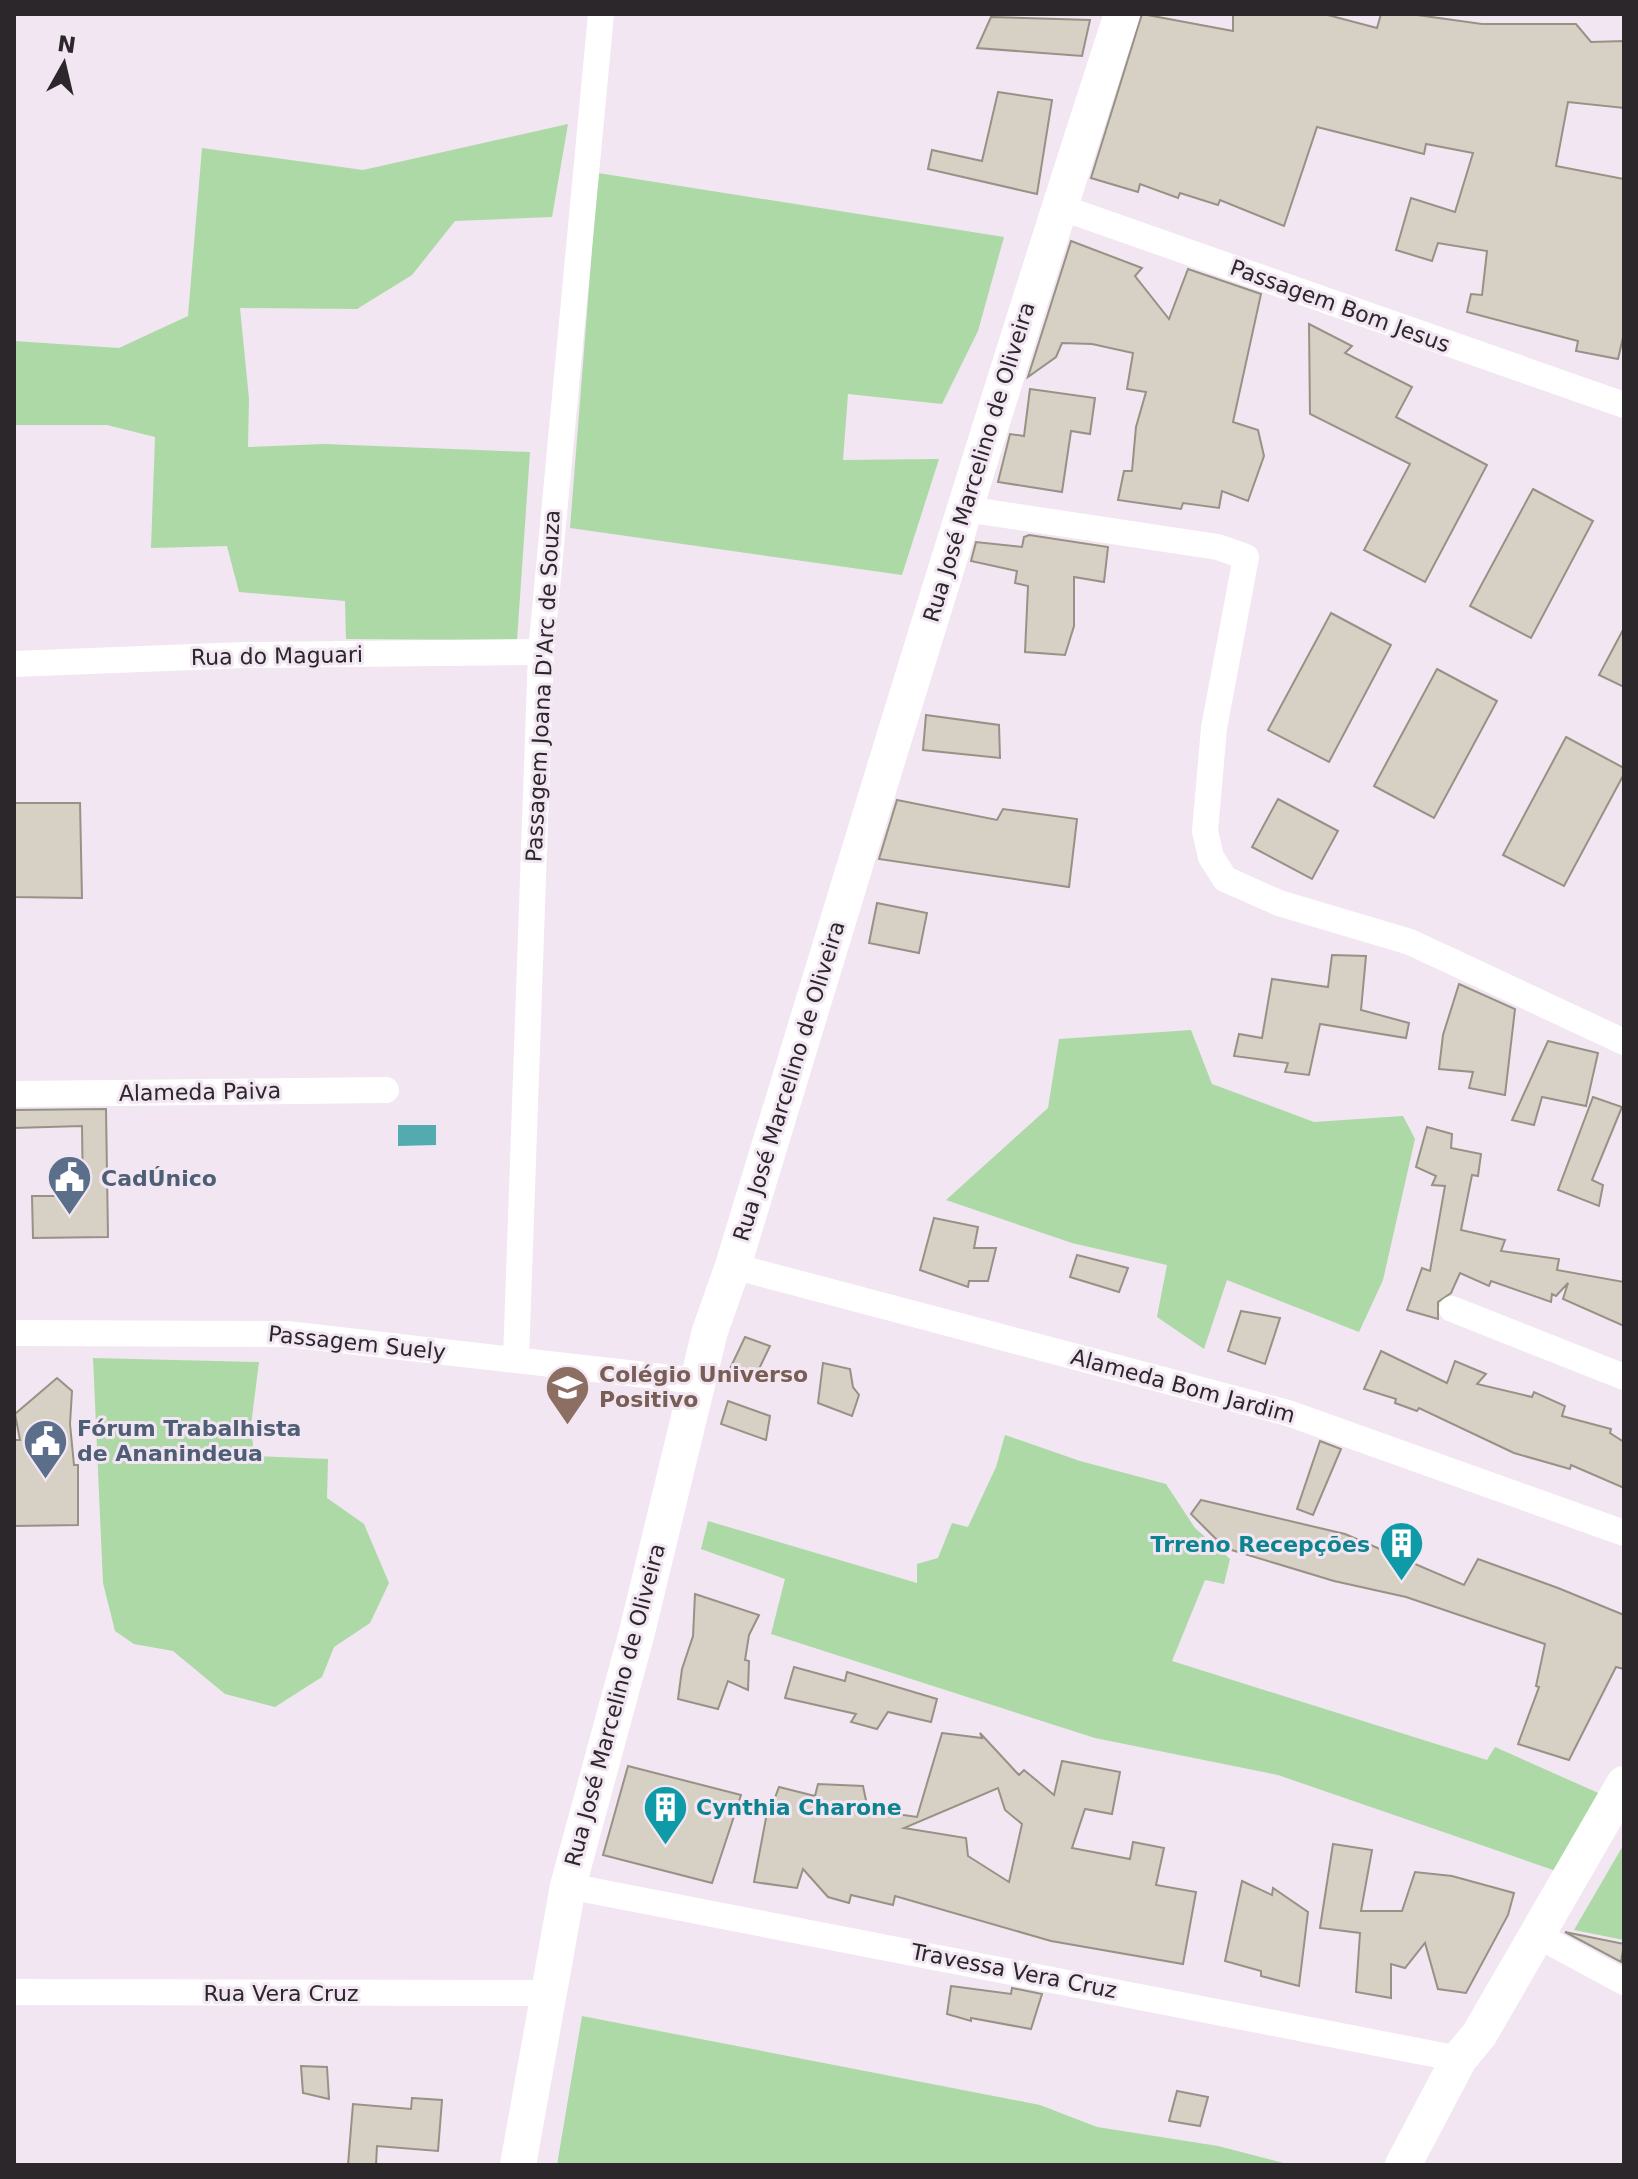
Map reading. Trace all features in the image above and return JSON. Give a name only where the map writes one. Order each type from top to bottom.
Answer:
[{"type":"street","name":"Passagem Joana D'Arc de Souza","points":[[516,1359],[541,652],[601,14]]},
{"type":"street","name":"Rua José Marcelino de Oliveira","points":[[518,2165],[568,1886],[636,1636],[710,1331],[733,1266],[894,730],[1057,206],[1122,14]]},
{"type":"street","name":"Passagem Bom Jesus","points":[[1057,206],[1624,405]]},
{"type":"street","points":[[965,509],[1218,547],[1246,557],[1214,728],[1205,831],[1211,857],[1225,879],[1279,903],[1410,942],[1624,1042]]},
{"type":"street","name":"Rua do Maguari","points":[[14,664],[244,655],[541,652]]},
{"type":"street","name":"Alameda Paiva","points":[[14,1094],[386,1090]]},
{"type":"street","name":"Alameda Bom Jardim","points":[[733,1266],[1288,1413],[1624,1533]]},
{"type":"street","points":[[1452,1309],[1624,1377]]},
{"type":"street","name":"Passagem Suely","points":[[14,1333],[287,1334],[698,1381]]},
{"type":"street","points":[[1403,2165],[1459,2059],[1479,2035],[1624,1784]]},
{"type":"street","name":"Travessa Vera Cruz","points":[[568,1886],[1459,2059]]},
{"type":"street","points":[[1537,1935],[1624,1982]]},
{"type":"street","name":"Rua Vera Cruz","points":[[14,1992],[548,1993]]},
{"type":"green space","points":[[568,124],[552,217],[455,221],[412,275],[357,309],[240,308],[249,399],[248,447],[324,444],[530,452],[517,640],[346,639],[345,601],[239,592],[227,546],[151,548],[155,437],[107,425],[14,425],[14,341],[119,348],[188,316],[202,148],[363,170]]},
{"type":"green space","points":[[598,173],[1004,237],[978,331],[942,404],[848,394],[843,460],[939,459],[902,575],[570,528]]},
{"type":"green space","points":[[1191,1030],[1212,1084],[1314,1122],[1403,1116],[1415,1139],[1383,1280],[1359,1332],[1227,1280],[1204,1349],[1157,1317],[1167,1265],[1072,1243],[946,1200],[1048,1108],[1059,1039]]},
{"type":"green space","points":[[93,1358],[259,1362],[251,1425],[254,1456],[328,1459],[327,1498],[364,1524],[389,1583],[370,1623],[334,1647],[322,1677],[275,1707],[225,1694],[173,1651],[134,1644],[115,1631],[103,1583]]},
{"type":"green space","points":[[1005,1435],[1080,1461],[1166,1484],[1195,1528],[1230,1559],[1224,1584],[1205,1580],[1172,1661],[1487,1760],[1495,1747],[1605,1796],[1559,1872],[1278,1775],[1095,1738],[771,1634],[785,1579],[701,1549],[708,1521],[917,1583],[917,1564],[938,1558],[952,1523],[968,1527],[996,1467]]},
{"type":"green space","points":[[1624,1844],[1624,1940],[1574,1930]]},
{"type":"green space","points":[[582,2016],[1040,2105],[1097,2127],[1218,2146],[1291,2165],[557,2165]]},
{"type":"water","points":[[398,1125],[436,1125],[436,1145],[398,1146]]},
{"type":"building","points":[[1142,14],[1233,31],[1233,14],[1324,14],[1377,28],[1381,14],[1410,14],[1482,24],[1576,24],[1591,42],[1624,41],[1624,108],[1568,102],[1556,166],[1624,179],[1624,333],[1618,359],[1576,351],[1578,341],[1467,312],[1471,294],[1482,295],[1487,251],[1438,243],[1432,261],[1396,250],[1411,198],[1455,212],[1473,153],[1426,144],[1424,154],[1317,127],[1284,226],[1220,200],[1218,205],[1180,193],[1178,198],[1140,184],[1138,192],[1091,178]]},
{"type":"building","points":[[991,17],[1090,20],[1082,56],[977,48]]},
{"type":"building","points":[[998,92],[1052,100],[1037,194],[928,169],[932,150],[982,161]]},
{"type":"building","points":[[1071,241],[1142,268],[1135,276],[1169,319],[1188,269],[1261,294],[1233,422],[1258,430],[1264,456],[1248,501],[1222,491],[1219,508],[1183,503],[1181,509],[1118,500],[1124,471],[1132,471],[1136,427],[1146,392],[1127,389],[1133,353],[1092,344],[1062,343],[1056,357],[1028,377]]},
{"type":"building","points":[[1309,324],[1352,346],[1345,353],[1412,387],[1396,417],[1487,465],[1425,582],[1364,550],[1410,464],[1310,414]]},
{"type":"building","points":[[1030,389],[1095,398],[1090,434],[1071,431],[1062,492],[998,482],[1010,434],[1024,436]]},
{"type":"building","points":[[1533,489],[1593,521],[1531,638],[1470,606]]},
{"type":"building","points":[[1029,535],[1108,547],[1104,582],[1074,577],[1074,626],[1065,655],[1025,652],[1028,586],[1015,583],[1017,571],[971,561],[976,542],[1022,547],[1024,537]]},
{"type":"building","points":[[1331,613],[1391,645],[1329,762],[1268,730]]},
{"type":"building","points":[[1624,628],[1624,687],[1599,675]]},
{"type":"building","points":[[1437,669],[1497,701],[1434,818],[1374,786]]},
{"type":"building","points":[[926,715],[999,725],[1000,758],[923,750]]},
{"type":"building","points":[[1566,737],[1624,768],[1624,774],[1564,886],[1503,855]]},
{"type":"building","points":[[1278,799],[1338,831],[1312,879],[1252,847]]},
{"type":"building","points":[[897,800],[997,820],[1003,809],[1077,819],[1069,887],[879,859]]},
{"type":"building","points":[[14,803],[80,803],[82,898],[14,897]]},
{"type":"building","points":[[877,903],[927,913],[919,953],[869,943]]},
{"type":"building","points":[[1332,955],[1366,956],[1361,1010],[1409,1023],[1406,1038],[1320,1024],[1309,1075],[1285,1072],[1288,1063],[1234,1056],[1239,1034],[1262,1038],[1272,979],[1328,987]]},
{"type":"building","points":[[1459,984],[1515,1009],[1505,1095],[1469,1088],[1473,1072],[1439,1069],[1443,1035]]},
{"type":"building","points":[[1548,1041],[1598,1053],[1586,1106],[1542,1097],[1534,1125],[1512,1120]]},
{"type":"building","points":[[1593,1097],[1622,1107],[1592,1180],[1603,1185],[1599,1206],[1558,1190]]},
{"type":"building","points":[[106,1109],[108,1237],[33,1238],[32,1196],[83,1196],[82,1126],[14,1128],[14,1110]]},
{"type":"building","points":[[1427,1127],[1452,1134],[1451,1148],[1481,1154],[1478,1176],[1472,1175],[1461,1230],[1505,1240],[1501,1251],[1559,1259],[1557,1270],[1624,1282],[1624,1326],[1563,1299],[1568,1283],[1556,1296],[1552,1294],[1551,1302],[1491,1281],[1489,1286],[1460,1273],[1451,1293],[1438,1302],[1438,1319],[1407,1310],[1422,1268],[1430,1271],[1445,1186],[1432,1185],[1436,1176],[1416,1167]]},
{"type":"building","points":[[934,1218],[978,1227],[974,1248],[996,1248],[988,1281],[969,1281],[968,1287],[920,1270]]},
{"type":"building","points":[[1077,1255],[1128,1268],[1119,1292],[1070,1277]]},
{"type":"building","points":[[1241,1311],[1280,1318],[1265,1364],[1228,1351]]},
{"type":"building","points":[[745,1337],[770,1346],[757,1373],[727,1375]]},
{"type":"building","points":[[1381,1351],[1447,1383],[1455,1361],[1486,1374],[1477,1384],[1532,1397],[1534,1392],[1565,1406],[1562,1416],[1611,1429],[1610,1433],[1624,1442],[1624,1488],[1571,1465],[1570,1469],[1514,1453],[1419,1408],[1417,1411],[1395,1403],[1396,1399],[1364,1389]]},
{"type":"building","points":[[823,1363],[850,1369],[853,1387],[859,1395],[852,1416],[818,1403]]},
{"type":"building","name":"Fórum Trabalhista de Ananindeua","points":[[57,1378],[72,1391],[70,1424],[74,1465],[78,1465],[78,1525],[14,1526],[14,1440],[20,1440],[15,1414]]},
{"type":"building","points":[[728,1401],[770,1416],[766,1440],[721,1424]]},
{"type":"building","points":[[1320,1441],[1341,1449],[1313,1515],[1297,1509]]},
{"type":"building","name":"Trreno Recepções","points":[[1201,1500],[1345,1534],[1464,1585],[1478,1559],[1558,1588],[1624,1615],[1624,1669],[1616,1667],[1569,1760],[1518,1744],[1539,1687],[1536,1686],[1545,1644],[1406,1597],[1334,1581],[1225,1548],[1191,1514]]},
{"type":"building","points":[[695,1594],[759,1615],[749,1635],[745,1660],[749,1661],[748,1690],[728,1681],[718,1709],[678,1699],[682,1669],[693,1636]]},
{"type":"building","points":[[794,1667],[845,1681],[847,1672],[937,1699],[931,1722],[888,1712],[877,1729],[851,1722],[856,1714],[785,1698]]},
{"type":"building","points":[[942,1733],[982,1738],[980,1733],[1019,1775],[1024,1770],[1054,1795],[1062,1761],[1120,1772],[1112,1814],[1085,1809],[1072,1848],[1130,1859],[1133,1842],[1164,1848],[1156,1885],[1196,1892],[1183,1964],[1051,1941],[895,1896],[893,1905],[851,1895],[849,1903],[828,1897],[803,1869],[797,1888],[754,1882],[769,1802],[773,1803],[779,1787],[815,1796],[818,1784],[863,1786],[868,1810],[917,1817]],"holes":[[[998,1788],[1005,1810],[1022,1824],[1009,1882],[968,1856],[966,1838],[904,1828]]]},
{"type":"building","points":[[628,1766],[741,1795],[712,1883],[603,1855]]},
{"type":"building","points":[[1333,1844],[1372,1850],[1361,1911],[1402,1911],[1415,1872],[1452,1876],[1514,1893],[1508,1915],[1466,1993],[1438,1989],[1425,1943],[1405,1968],[1391,1964],[1391,1998],[1356,1992],[1360,1933],[1320,1928]]},
{"type":"building","points":[[1242,1881],[1272,1895],[1273,1888],[1308,1912],[1299,1986],[1261,1976],[1261,1971],[1225,1961]]},
{"type":"building","points":[[1565,1932],[1624,1944],[1621,1962]]},
{"type":"building","points":[[951,1986],[1011,1994],[1012,1988],[1042,1994],[1031,2029],[971,2018],[971,2021],[947,2014]]},
{"type":"building","points":[[301,2066],[327,2067],[329,2099],[303,2093]]},
{"type":"building","points":[[1177,2091],[1208,2097],[1200,2126],[1169,2121]]},
{"type":"building","points":[[412,2098],[442,2100],[438,2151],[377,2146],[376,2165],[348,2165],[353,2104],[411,2109]]},
{"type":"place","name":"CadÚnico","points":[[70,1217]]},
{"type":"place","name":"Colégio Universo Positivo","points":[[568,1426]]},
{"type":"place","name":"Fórum Trabalhista de Ananindeua","points":[[46,1480]]},
{"type":"place","name":"Trreno Recepções","points":[[1401,1583]]},
{"type":"place","name":"Cynthia Charone","points":[[665,1846]]}]
